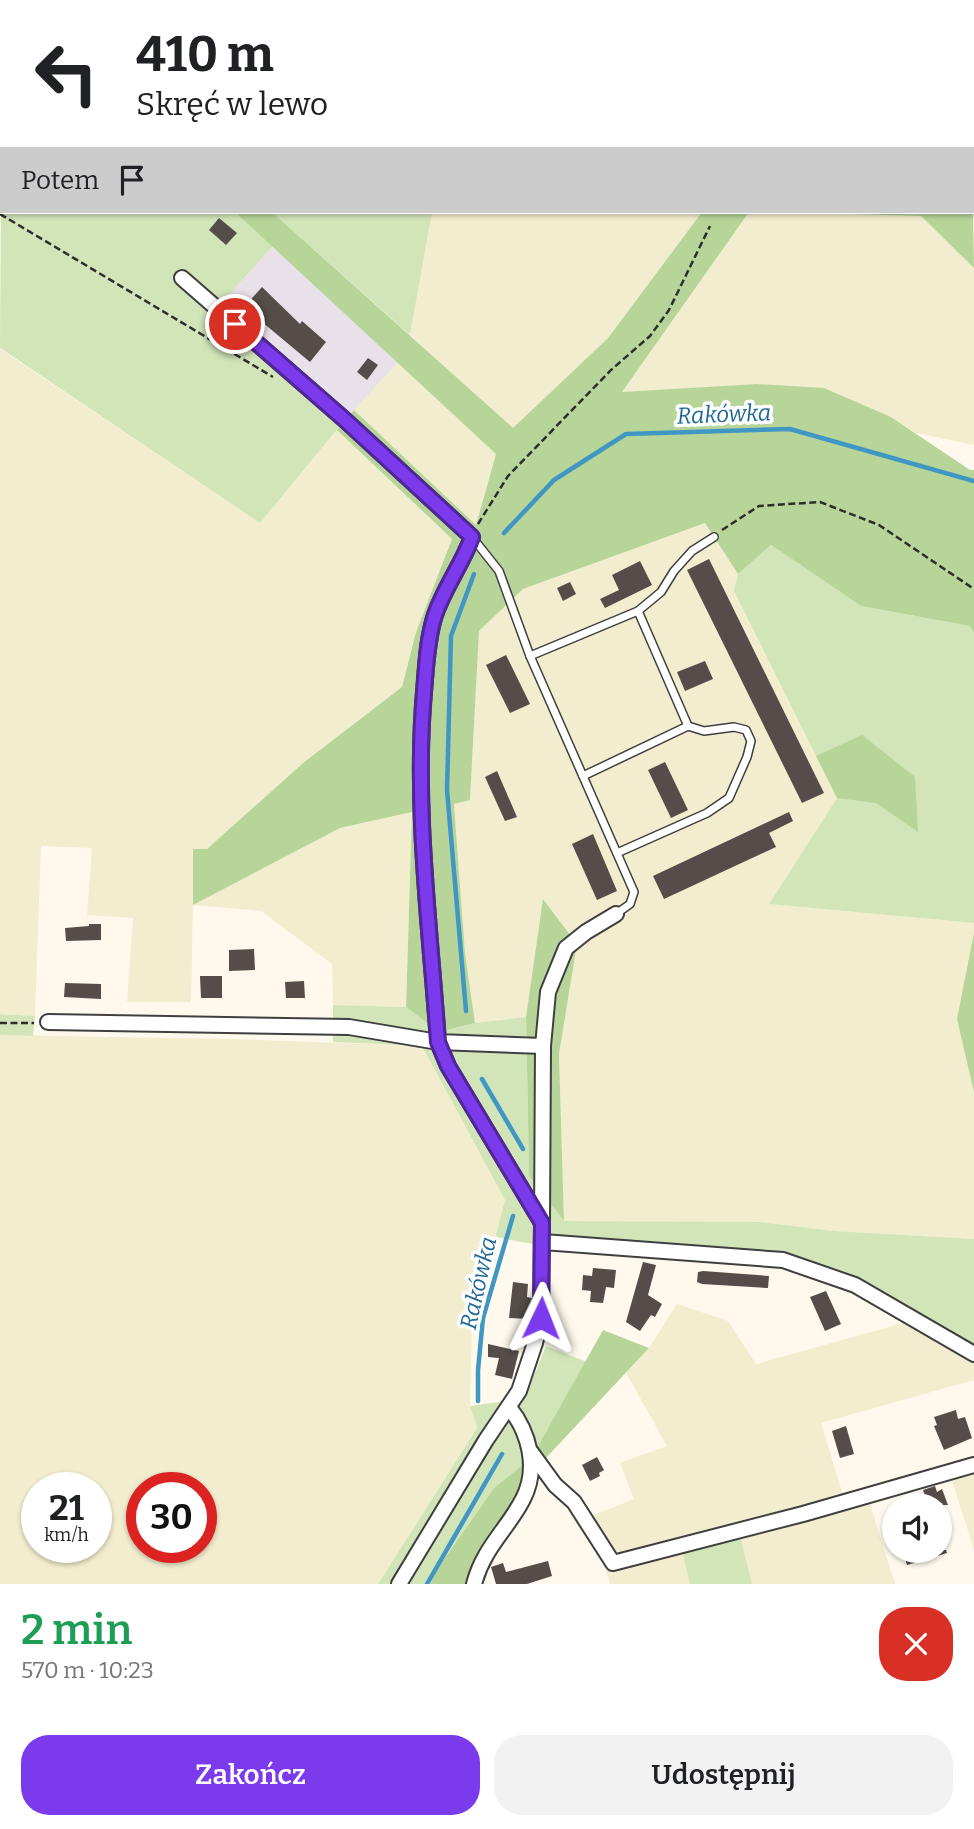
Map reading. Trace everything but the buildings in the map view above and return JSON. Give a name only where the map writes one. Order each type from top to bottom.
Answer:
[{"type":"street","points":[[182,278],[345,420],[472,537],[433,620],[421,732],[422,810],[438,1042],[448,1066],[542,1223]]},
{"type":"street","points":[[399,1584],[486,1440],[519,1391],[535,1343],[541,1318],[544,1242],[543,1046],[548,992],[566,948],[616,914]]},
{"type":"street","points":[[48,1022],[349,1027],[438,1042],[543,1046]]},
{"type":"street","points":[[544,1242],[783,1260],[855,1285],[974,1354]]},
{"type":"street","points":[[509,1407],[520,1421],[531,1452],[555,1485],[574,1502],[613,1563],[803,1514],[974,1465]]},
{"type":"street","points":[[474,1584],[492,1542],[523,1498],[530,1477],[531,1452]]},
{"type":"street","points":[[523,1498],[540,1485],[555,1485]]},
{"type":"lane","points":[[472,537],[499,571],[530,656],[634,892],[630,904],[616,914]]},
{"type":"lane","points":[[530,656],[638,611],[661,592],[674,571],[692,551],[714,537]]},
{"type":"lane","points":[[638,611],[688,726]]},
{"type":"lane","points":[[583,776],[688,726],[704,731],[734,727],[746,730],[751,741],[729,798],[707,813],[617,853]]},
{"type":"path","points":[[0,214],[274,377]]},
{"type":"path","points":[[472,537],[508,476],[611,370],[650,336],[669,310],[710,226]]},
{"type":"path","points":[[714,537],[759,506],[820,502],[879,525],[974,589]]},
{"type":"path","points":[[0,1023],[48,1022]]},
{"type":"shaded area","points":[[432,214],[701,214],[608,338],[513,429],[410,335]]},
{"type":"shaded area","points":[[748,214],[921,216],[974,268],[974,445],[916,433],[891,417],[757,384],[621,393]]},
{"type":"shaded area","points":[[273,246],[399,362],[345,420],[217,308]]},
{"type":"shaded area","points":[[0,349],[260,523],[337,430],[452,539],[416,632],[402,687],[303,763],[207,849],[193,904],[340,828],[412,812],[406,1007],[333,1005],[332,964],[261,911],[193,905],[191,1002],[127,1002],[133,918],[87,915],[92,848],[41,846],[35,1016],[0,1014]]},
{"type":"shaded area","points":[[398,362],[496,453],[476,525],[354,410]]},
{"type":"shaded area","points":[[705,523],[738,574],[735,591],[837,798],[769,904],[974,923],[974,1239],[833,1231],[760,1222],[564,1221],[559,1054],[577,944],[544,900],[526,1017],[475,1023],[465,953],[454,803],[470,799],[479,631],[523,589]]},
{"type":"shaded area","points":[[0,1035],[422,1046],[505,1200],[472,1317],[470,1406],[477,1428],[378,1584],[0,1584]]},
{"type":"shaded area","points":[[677,1304],[728,1321],[756,1364],[907,1322],[974,1357],[974,1380],[821,1423],[844,1498],[866,1491],[882,1542],[882,1563],[888,1563],[895,1584],[610,1584],[603,1560],[581,1520],[634,1499],[620,1463],[667,1446],[626,1373],[649,1348]]},
{"type":"shaded area","points":[[974,1460],[974,1550],[948,1468]]},
{"type":"green space","points":[[1,214],[237,214],[273,246],[217,308],[345,420],[260,523],[0,348]]},
{"type":"green space","points":[[237,214],[274,214],[513,428],[608,338],[701,214],[748,214],[622,392],[757,384],[824,388],[891,417],[970,470],[974,470],[974,633],[970,626],[861,606],[771,545],[738,574],[705,523],[523,589],[479,631],[470,800],[454,804],[465,953],[475,1023],[439,1032],[406,1007],[412,812],[340,828],[193,905],[193,849],[207,849],[303,763],[402,687],[416,632],[452,539],[337,430],[354,410],[476,525],[496,454]]},
{"type":"green space","points":[[274,214],[432,214],[410,335]]},
{"type":"green space","points":[[847,214],[973,214],[974,268],[921,216]]},
{"type":"green space","points":[[771,545],[861,606],[971,626],[974,633],[974,923],[769,904],[837,798],[734,591],[738,574]]},
{"type":"green space","points":[[862,735],[915,777],[918,832],[876,803],[837,798],[816,756]]},
{"type":"green space","points":[[543,899],[577,944],[559,1054],[564,1221],[529,1176],[526,1017]]},
{"type":"green space","points":[[974,933],[974,1092],[957,1019]]},
{"type":"green space","points":[[333,1005],[406,1007],[439,1032],[475,1023],[526,1017],[529,1176],[564,1221],[760,1222],[834,1231],[974,1239],[974,1357],[819,1270],[683,1257],[582,1253],[495,1237],[505,1200],[422,1046],[333,1042]]},
{"type":"green space","points":[[0,1014],[35,1016],[33,1036],[0,1035]]},
{"type":"green space","points":[[603,1330],[649,1348],[544,1460],[474,1563],[467,1584],[430,1584],[439,1566],[494,1488],[532,1457]]},
{"type":"green space","points":[[546,1346],[587,1362],[532,1457],[494,1488],[439,1565],[430,1584],[378,1584],[477,1428],[470,1406],[525,1398]]},
{"type":"green space","points":[[738,1529],[752,1584],[690,1584],[679,1538]]},
{"type":"waterway","name":"Rakówka","points":[[504,533],[554,480],[626,434],[790,429],[974,481]]},
{"type":"waterway","name":"Rakówka","points":[[466,1011],[447,790],[451,636],[474,574]]},
{"type":"waterway","name":"Rakówka","points":[[482,1079],[523,1149]]},
{"type":"waterway","name":"Rakówka","points":[[478,1401],[483,1318],[513,1216]]},
{"type":"waterway","name":"Rakówka","points":[[427,1584],[502,1454]]},
{"type":"route","points":[[235,324],[345,420],[472,537],[433,620],[421,732],[422,810],[438,1042],[448,1066],[542,1223],[544,1242],[541,1318]]}]
